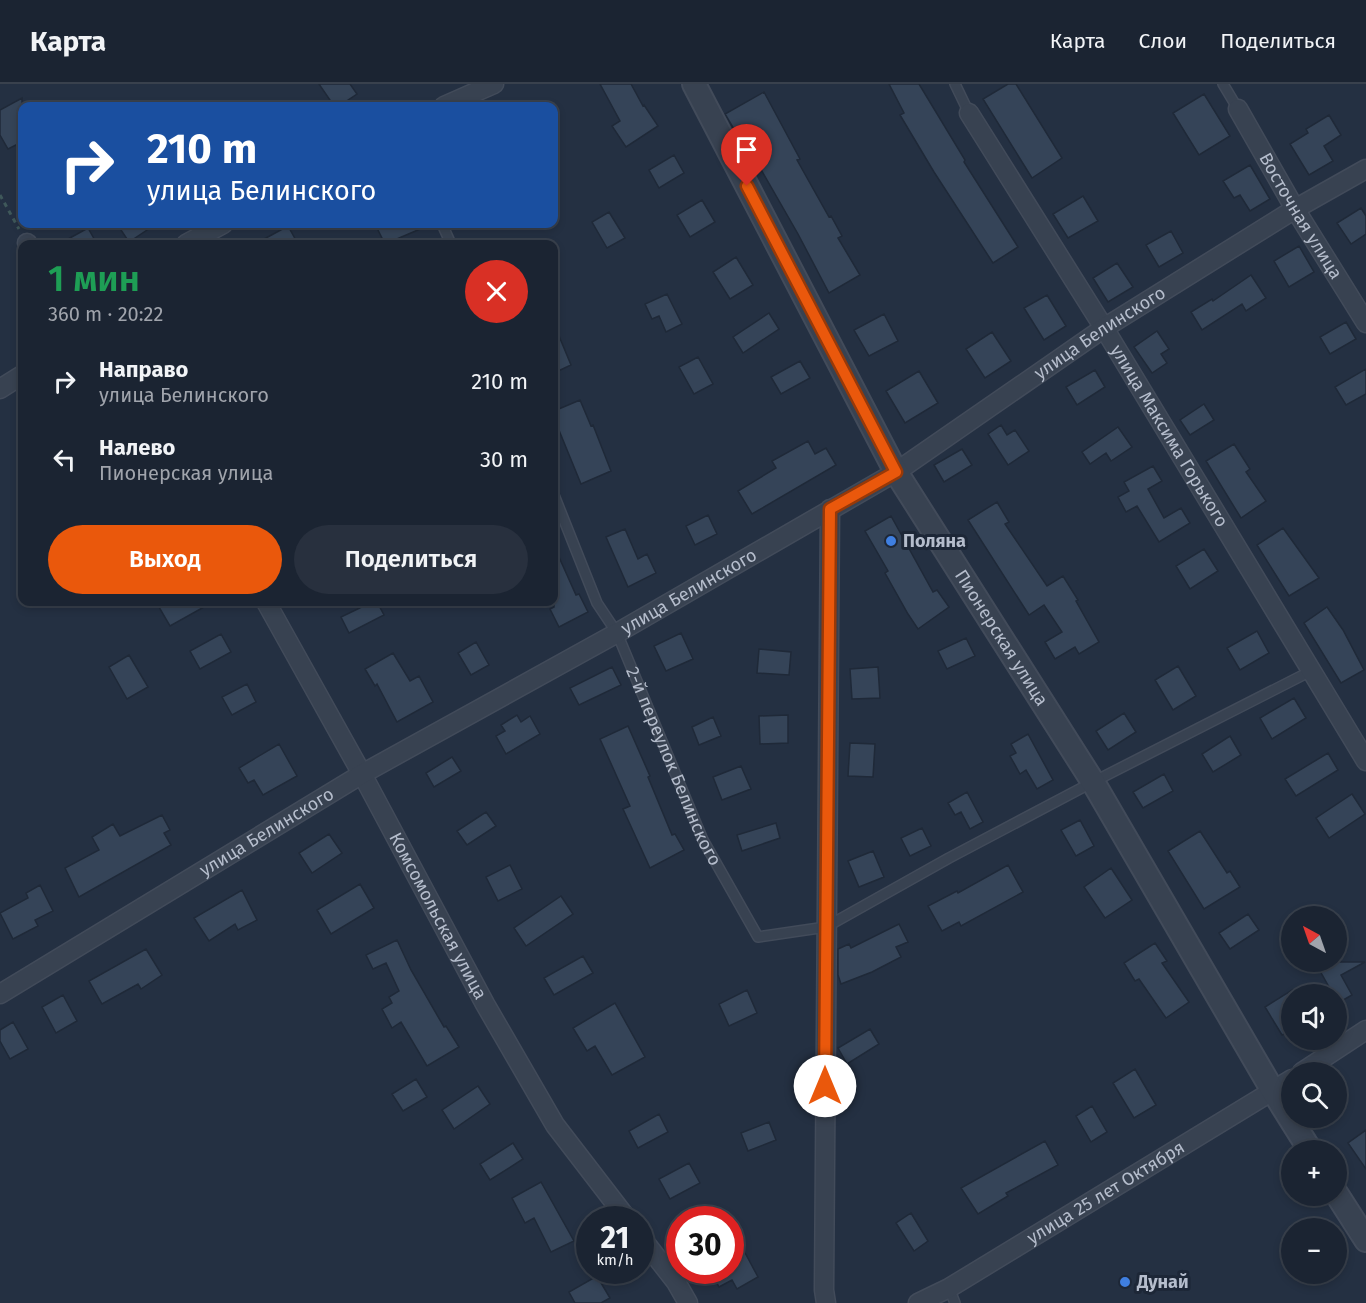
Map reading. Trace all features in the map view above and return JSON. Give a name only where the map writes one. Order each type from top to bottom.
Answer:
[{"type":"street","points":[[453,102],[494,84]]},
{"type":"street","name":"Пионерская улица","points":[[694,84],[896,472],[1281,1083]]},
{"type":"street","name":"Восточная улица","points":[[1238,109],[1295,209],[1366,323]]},
{"type":"street","name":"улица Максима Горького","points":[[969,113],[1104,328],[1366,761]]},
{"type":"street","name":"улица Белинского","points":[[0,994],[362,774],[617,633],[896,472],[1104,328],[1295,209],[1366,169]]},
{"type":"street","points":[[193,240],[216,228]]},
{"type":"street","points":[[0,389],[18,378]]},
{"type":"street","points":[[826,1303],[824,1290],[830,509]]},
{"type":"street","name":"Комсомольская улица","points":[[268,606],[362,774],[485,1004],[555,1125],[617,1206]]},
{"type":"street","points":[[1317,1062],[1366,1030]]},
{"type":"street","name":"улица 25 лет Октября","points":[[918,1303],[952,1295],[1281,1086]]},
{"type":"street","points":[[1344,1206],[1366,1240]]},
{"type":"street","points":[[654,1254],[676,1282],[688,1303]]},
{"type":"lane","points":[[954,84],[969,113]]},
{"type":"lane","points":[[1223,84],[1238,109]]},
{"type":"lane","name":"2-й переулок Белинского","points":[[558,505],[597,603],[617,633],[703,840],[758,937],[826,927],[949,858],[1311,671]]},
{"type":"path","points":[[0,195],[18,226]]},
{"type":"building","points":[[319,84],[350,84],[357,94],[345,102],[331,102]]},
{"type":"building","points":[[600,84],[631,84],[643,106],[658,126],[626,147],[612,126],[620,121]]},
{"type":"building","points":[[889,84],[919,84],[965,160],[964,162],[1018,247],[993,263],[900,115],[904,113]]},
{"type":"building","points":[[1008,84],[1016,84],[1062,158],[1032,178],[983,99]]},
{"type":"building","points":[[764,92],[800,159],[797,160],[842,236],[838,238],[860,275],[829,293],[744,140],[741,141],[725,114]]},
{"type":"building","points":[[1204,94],[1230,136],[1199,155],[1173,113]]},
{"type":"building","points":[[22,98],[22,102],[18,102],[18,144],[8,149],[0,135],[0,110]]},
{"type":"building","points":[[1329,115],[1341,135],[1324,146],[1333,161],[1309,175],[1290,144],[1308,133],[1306,129]]},
{"type":"building","points":[[674,155],[684,173],[659,188],[649,170]]},
{"type":"building","points":[[1250,165],[1270,199],[1250,211],[1240,195],[1234,198],[1223,181]]},
{"type":"building","points":[[1083,196],[1098,221],[1068,238],[1053,214]]},
{"type":"building","points":[[702,200],[715,222],[690,237],[677,215]]},
{"type":"building","points":[[1361,208],[1366,216],[1366,234],[1351,244],[1337,223]]},
{"type":"building","points":[[609,212],[625,238],[607,248],[592,222]]},
{"type":"building","points":[[88,228],[95,240],[66,240]]},
{"type":"building","points":[[120,228],[150,228],[132,240],[128,240]]},
{"type":"building","points":[[284,228],[289,228],[296,240],[262,240]]},
{"type":"building","points":[[377,228],[423,228],[394,240],[383,240]]},
{"type":"building","points":[[1171,231],[1183,253],[1159,267],[1146,245]]},
{"type":"building","points":[[1299,246],[1314,272],[1289,287],[1274,261]]},
{"type":"building","points":[[736,257],[753,285],[730,299],[713,272]]},
{"type":"building","points":[[1117,263],[1133,287],[1108,302],[1093,278]]},
{"type":"building","points":[[1251,275],[1266,298],[1246,311],[1242,304],[1202,330],[1191,312],[1212,299],[1213,301]]},
{"type":"building","points":[[667,294],[682,324],[666,332],[659,316],[652,319],[645,304]]},
{"type":"building","points":[[1047,295],[1066,326],[1044,340],[1024,308]]},
{"type":"building","points":[[769,313],[779,329],[743,353],[733,337]]},
{"type":"building","points":[[884,314],[898,341],[869,356],[854,330]]},
{"type":"building","points":[[1346,322],[1356,339],[1330,354],[1320,337]]},
{"type":"building","points":[[1157,331],[1169,349],[1161,354],[1167,363],[1152,373],[1134,347]]},
{"type":"building","points":[[992,332],[1011,361],[985,378],[966,349]]},
{"type":"building","points":[[558,334],[571,365],[558,371]]},
{"type":"building","points":[[698,357],[713,384],[694,394],[679,367]]},
{"type":"building","points":[[800,361],[810,378],[781,394],[771,377]]},
{"type":"building","points":[[1366,369],[1366,394],[1346,405],[1335,387]]},
{"type":"building","points":[[1095,370],[1105,387],[1077,405],[1066,387]]},
{"type":"building","points":[[919,371],[938,403],[905,423],[886,391]]},
{"type":"building","points":[[580,400],[591,426],[593,425],[611,471],[581,484],[558,428],[558,409]]},
{"type":"building","points":[[1204,404],[1214,420],[1190,435],[1180,420]]},
{"type":"building","points":[[1001,425],[1007,435],[1015,430],[1029,451],[1008,465],[988,434]]},
{"type":"building","points":[[1118,427],[1132,447],[1111,461],[1106,453],[1090,464],[1082,452]]},
{"type":"building","points":[[808,441],[815,454],[826,448],[836,465],[752,514],[738,491],[776,468],[772,461]]},
{"type":"building","points":[[1234,444],[1250,469],[1246,472],[1266,501],[1241,518],[1206,461]]},
{"type":"building","points":[[962,449],[972,465],[944,482],[934,465]]},
{"type":"building","points":[[1153,466],[1162,481],[1148,489],[1164,518],[1181,508],[1190,523],[1159,542],[1137,506],[1126,512],[1118,497],[1129,491],[1124,482]]},
{"type":"building","points":[[997,502],[1009,522],[1005,524],[1047,586],[1063,576],[1099,642],[1079,654],[1075,647],[1055,659],[1045,642],[1062,632],[1044,605],[1029,615],[968,520]]},
{"type":"building","points":[[708,515],[717,534],[695,545],[686,526]]},
{"type":"building","points":[[891,516],[933,592],[937,590],[949,607],[918,629],[885,573],[888,571],[865,531]]},
{"type":"building","points":[[1283,528],[1319,578],[1289,596],[1257,545]]},
{"type":"building","points":[[625,529],[638,559],[647,554],[656,573],[628,587],[606,537]]},
{"type":"building","points":[[1204,549],[1218,571],[1190,589],[1176,566]]},
{"type":"building","points":[[558,555],[576,595],[579,594],[588,612],[559,627],[550,609],[558,606]]},
{"type":"building","points":[[158,606],[206,606],[170,626]]},
{"type":"building","points":[[364,606],[379,606],[384,615],[349,633],[341,617]]},
{"type":"building","points":[[1327,607],[1343,630],[1364,670],[1341,683],[1304,623]]},
{"type":"building","points":[[1257,631],[1269,653],[1240,670],[1227,648]]},
{"type":"building","points":[[681,633],[693,659],[666,671],[654,646]]},
{"type":"building","points":[[221,634],[231,652],[200,669],[190,651]]},
{"type":"building","points":[[966,638],[975,656],[947,669],[938,651]]},
{"type":"building","points":[[476,642],[489,665],[471,675],[458,653]]},
{"type":"building","points":[[759,649],[791,652],[789,675],[757,673]]},
{"type":"building","points":[[393,653],[410,681],[419,676],[433,702],[397,722],[377,684],[375,686],[365,669]]},
{"type":"building","points":[[129,655],[148,687],[127,699],[109,667]]},
{"type":"building","points":[[1178,666],[1196,696],[1173,710],[1155,680]]},
{"type":"building","points":[[612,667],[621,685],[579,705],[570,688]]},
{"type":"building","points":[[878,667],[880,698],[852,699],[850,669]]},
{"type":"building","points":[[247,684],[256,702],[232,715],[222,697]]},
{"type":"building","points":[[1294,698],[1306,718],[1272,739],[1260,718]]},
{"type":"building","points":[[1124,713],[1136,732],[1108,750],[1096,731]]},
{"type":"building","points":[[517,715],[521,722],[530,716],[540,734],[506,754],[496,736],[505,731],[501,725]]},
{"type":"building","points":[[788,715],[788,743],[760,744],[759,716]]},
{"type":"building","points":[[713,717],[721,736],[699,745],[692,727]]},
{"type":"building","points":[[628,726],[672,835],[675,834],[684,850],[650,868],[623,809],[630,806],[600,739]]},
{"type":"building","points":[[1028,734],[1053,780],[1037,789],[1026,770],[1020,774],[1010,756],[1016,753],[1011,744]]},
{"type":"building","points":[[1230,736],[1241,755],[1213,772],[1202,754]]},
{"type":"building","points":[[850,743],[875,744],[873,777],[848,776]]},
{"type":"building","points":[[279,744],[297,776],[263,795],[254,780],[248,783],[239,768]]},
{"type":"building","points":[[1328,753],[1338,770],[1296,796],[1285,779]]},
{"type":"building","points":[[452,757],[461,771],[434,787],[426,773]]},
{"type":"building","points":[[741,766],[751,789],[722,800],[713,777]]},
{"type":"building","points":[[1164,774],[1173,791],[1143,808],[1133,792]]},
{"type":"building","points":[[967,792],[983,822],[970,829],[961,812],[955,815],[948,803]]},
{"type":"building","points":[[1352,794],[1365,814],[1329,838],[1316,818]]},
{"type":"building","points":[[486,812],[496,826],[467,845],[457,831]]},
{"type":"building","points":[[162,815],[170,830],[164,833],[171,845],[79,897],[65,868],[99,850],[92,837],[113,824],[120,836]]},
{"type":"building","points":[[1080,820],[1094,846],[1076,856],[1061,830]]},
{"type":"building","points":[[776,823],[780,838],[742,851],[737,835]]},
{"type":"building","points":[[922,828],[931,846],[910,856],[901,838]]},
{"type":"building","points":[[1200,831],[1227,873],[1230,871],[1240,887],[1204,909],[1168,851]]},
{"type":"building","points":[[329,834],[342,853],[312,873],[299,853]]},
{"type":"building","points":[[873,851],[884,877],[859,887],[848,861]]},
{"type":"building","points":[[510,865],[522,889],[498,901],[486,877]]},
{"type":"building","points":[[1008,865],[1023,892],[961,926],[959,922],[942,931],[928,906],[957,891],[958,893]]},
{"type":"building","points":[[1111,868],[1132,900],[1105,918],[1084,887]]},
{"type":"building","points":[[360,884],[374,908],[331,934],[317,910]]},
{"type":"building","points":[[40,885],[53,911],[35,920],[38,926],[13,939],[0,913],[28,898],[26,893]]},
{"type":"building","points":[[242,890],[257,920],[238,930],[235,924],[209,941],[194,918]]},
{"type":"building","points":[[561,896],[573,914],[526,946],[514,928]]},
{"type":"building","points":[[1248,914],[1259,930],[1230,949],[1219,933]]},
{"type":"building","points":[[899,924],[908,942],[896,947],[901,957],[841,984],[838,975],[838,949],[849,944],[851,948]]},
{"type":"building","points":[[397,940],[411,970],[444,1027],[446,1026],[459,1047],[427,1066],[401,1022],[392,1028],[382,1009],[392,1003],[389,997],[399,991],[386,963],[373,969],[366,955]]},
{"type":"building","points":[[1155,943],[1167,961],[1162,963],[1189,1002],[1166,1018],[1139,979],[1135,981],[1124,963]]},
{"type":"building","points":[[146,949],[162,975],[141,989],[138,984],[102,1004],[89,981]]},
{"type":"building","points":[[583,956],[593,973],[554,995],[544,978]]},
{"type":"building","points":[[1347,962],[1365,962],[1347,972]]},
{"type":"building","points":[[1321,972],[1347,972],[1341,975],[1346,984],[1327,984]]},
{"type":"building","points":[[1347,986],[1352,995],[1347,998]]},
{"type":"building","points":[[747,990],[757,1013],[729,1026],[719,1004]]},
{"type":"building","points":[[63,995],[77,1021],[56,1033],[42,1007]]},
{"type":"building","points":[[1281,997],[1281,1033],[1265,1007]]},
{"type":"building","points":[[615,1003],[645,1057],[612,1075],[595,1046],[587,1051],[573,1028]]},
{"type":"building","points":[[13,1022],[28,1049],[10,1059],[0,1041],[0,1030]]},
{"type":"building","points":[[870,1029],[879,1044],[847,1064],[838,1048]]},
{"type":"building","points":[[1135,1069],[1156,1105],[1134,1118],[1113,1083]]},
{"type":"building","points":[[416,1079],[427,1097],[403,1111],[392,1094]]},
{"type":"building","points":[[478,1086],[490,1104],[454,1129],[442,1110]]},
{"type":"building","points":[[1092,1106],[1107,1132],[1091,1142],[1076,1116]]},
{"type":"building","points":[[659,1114],[668,1132],[638,1148],[629,1131]]},
{"type":"building","points":[[769,1122],[776,1140],[748,1151],[741,1133]]},
{"type":"building","points":[[1366,1130],[1366,1169],[1348,1143]]},
{"type":"building","points":[[1045,1141],[1058,1165],[1006,1193],[1008,1196],[978,1214],[961,1188]]},
{"type":"building","points":[[513,1143],[523,1159],[490,1180],[480,1164]]},
{"type":"building","points":[[689,1163],[700,1183],[670,1199],[659,1179]]},
{"type":"building","points":[[541,1182],[574,1241],[551,1252],[534,1218],[525,1223],[512,1198]]},
{"type":"building","points":[[911,1213],[928,1241],[914,1251],[896,1223]]},
{"type":"building","points":[[744,1251],[758,1277],[737,1289],[734,1284],[744,1284]]},
{"type":"building","points":[[583,1284],[602,1284],[610,1298],[601,1303],[575,1303],[569,1292]]},
{"type":"place","name":"Поляна","points":[[891,541]]},
{"type":"place","name":"Дунай","points":[[1125,1282]]},
{"type":"route","points":[[747,186],[896,472],[830,509],[825,1086]]}]
